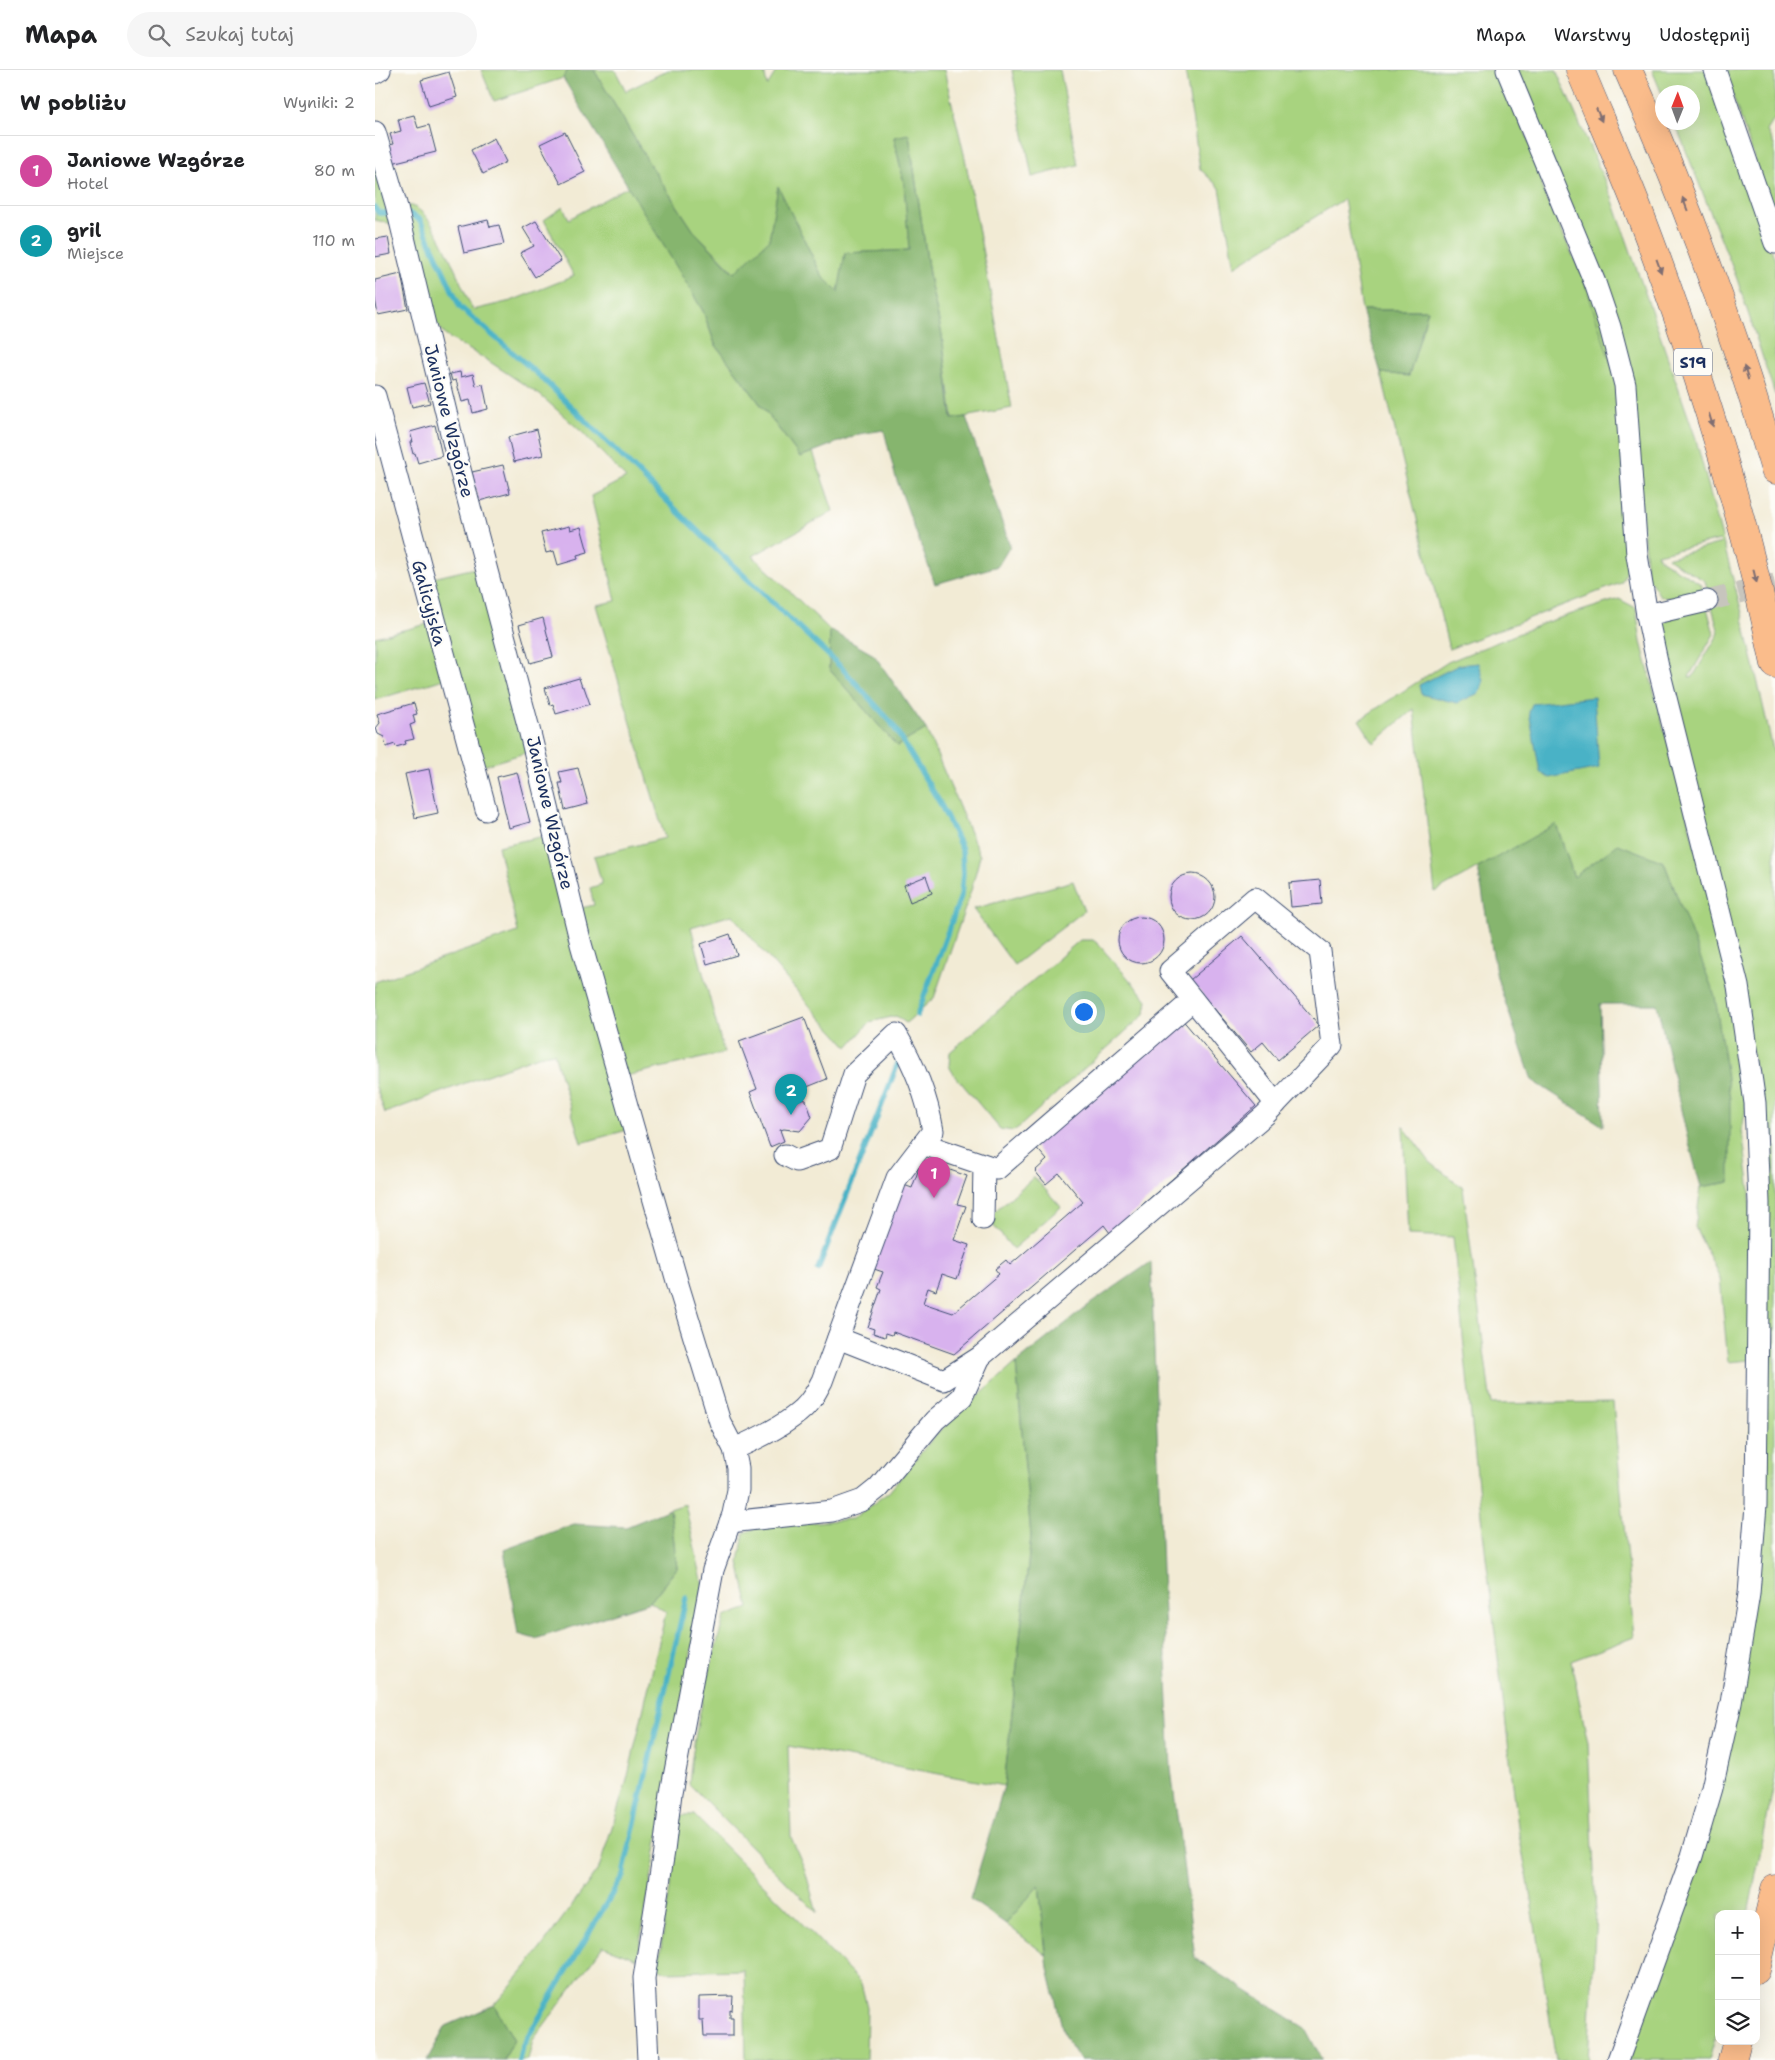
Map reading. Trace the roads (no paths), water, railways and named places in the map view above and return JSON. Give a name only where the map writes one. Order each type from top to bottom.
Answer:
[{"type":"highway","name":"S19","points":[[1580,70],[1640,213],[1692,359],[1737,502],[1764,610],[1775,664]]},
{"type":"highway","name":"S19","points":[[1628,70],[1667,159],[1718,290],[1755,399],[1775,470]]},
{"type":"highway","points":[[1760,1955],[1775,1889]]},
{"type":"highway","points":[[1732,2060],[1736,2045]]},
{"type":"street","points":[[375,73],[380,70]]},
{"type":"street","points":[[1507,70],[1595,283],[1625,385],[1637,555],[1647,616],[1657,666],[1738,986],[1755,1103],[1759,1203],[1756,1505],[1749,1594],[1731,1703],[1712,1788],[1692,1856],[1618,2060]]},
{"type":"street","points":[[1715,70],[1775,243]]},
{"type":"street","name":"Janiowe Wzgórze","points":[[375,132],[396,204],[457,458],[529,728],[581,944],[682,1298],[720,1422],[734,1450],[738,1468],[738,1490],[730,1522],[713,1570],[671,1793],[664,1852],[644,1978],[648,2060]]},
{"type":"street","name":"Galicyjska","points":[[375,396],[486,810]]},
{"type":"street","points":[[1647,616],[1707,601]]},
{"type":"street","points":[[837,1338],[943,1380],[980,1357],[1276,1104],[1332,1045],[1320,951],[1255,898],[1169,971],[1276,1104]]},
{"type":"street","points":[[923,1144],[997,1170],[1193,1000]]},
{"type":"street","points":[[734,1450],[781,1425],[812,1399],[821,1380],[897,1178],[933,1131],[930,1111],[912,1060],[896,1034],[854,1074],[829,1149],[797,1161],[785,1155]]},
{"type":"street","points":[[983,1219],[984,1165]]},
{"type":"street","points":[[730,1522],[832,1511],[863,1500],[878,1488],[935,1420],[962,1397],[980,1357]]},
{"type":"water","points":[[1478,663],[1483,681],[1479,693],[1457,703],[1421,694],[1419,685],[1459,665]]},
{"type":"water","points":[[1594,697],[1599,768],[1549,778],[1540,772],[1529,712],[1532,704]]},
{"type":"waterway","points":[[375,207],[379,213],[391,213]]},
{"type":"waterway","points":[[408,213],[420,220],[460,307],[541,377],[720,553],[841,667],[891,722],[940,803],[962,849],[963,873],[961,896],[917,1015]]},
{"type":"waterway","points":[[818,1269],[898,1063]]},
{"type":"waterway","points":[[519,2060],[522,2047],[623,1875],[686,1598]]},
{"type":"tunnel","points":[[1707,601],[1775,584]]},
{"type":"place","name":"gril","points":[[791,1115]]},
{"type":"place","name":"Janiowe Wzgórze","points":[[934,1198]]}]
